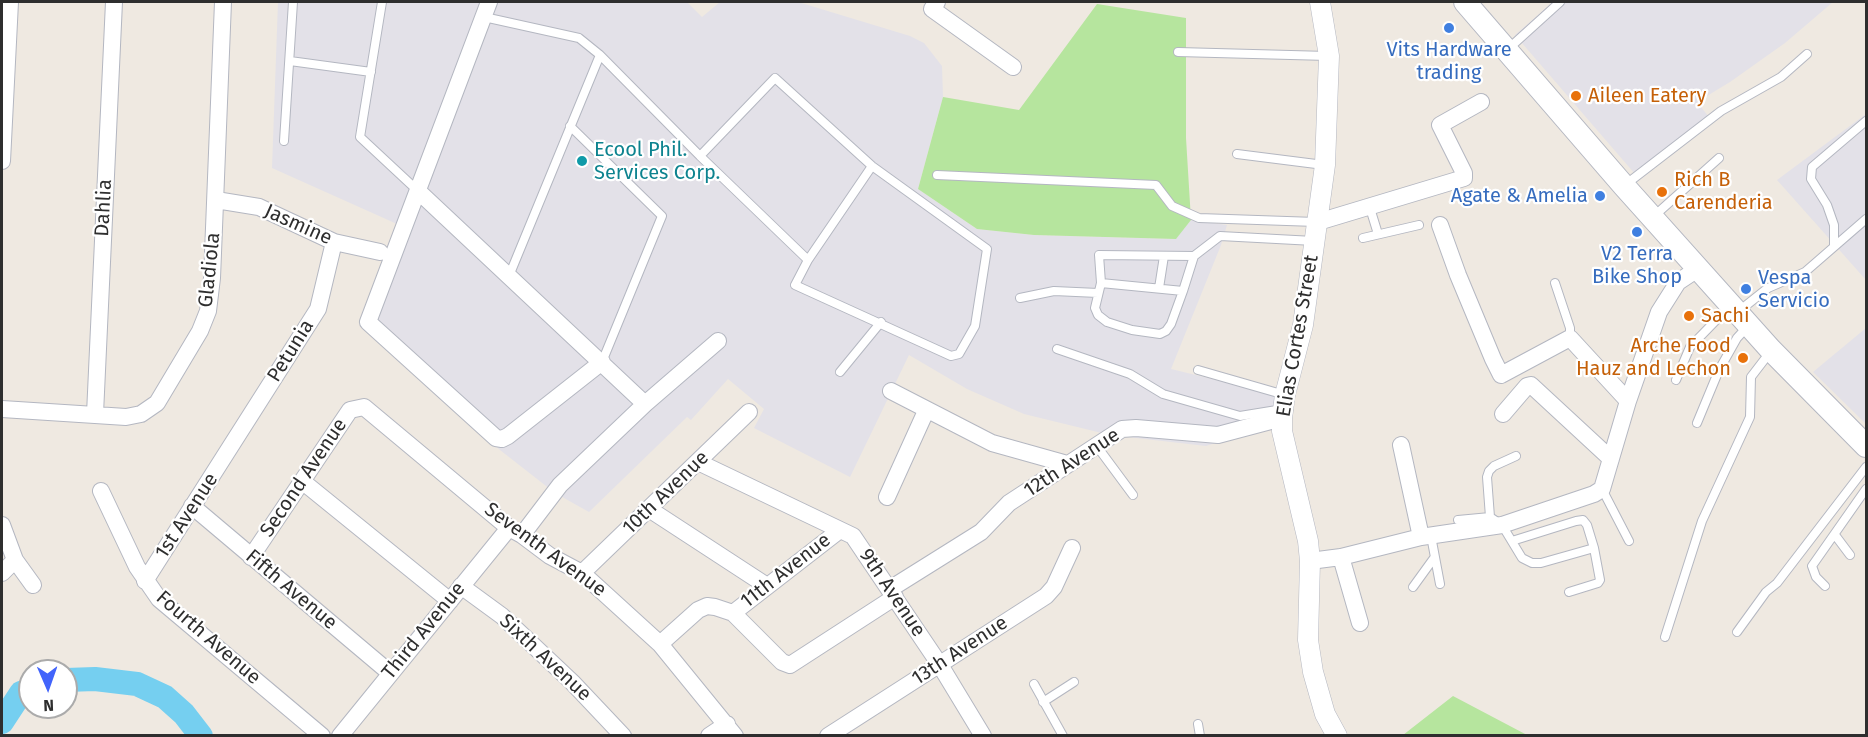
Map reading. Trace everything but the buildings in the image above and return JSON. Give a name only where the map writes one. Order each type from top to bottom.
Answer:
[{"type":"main road","points":[[1465,2],[1624,186],[1771,350],[1864,438]]},
{"type":"street","points":[[2,161],[10,2]]},
{"type":"street","name":"Dahlia","points":[[95,414],[114,2]]},
{"type":"street","name":"Gladiola","points":[[2,409],[126,417],[141,414],[157,403],[200,331],[208,310],[216,200],[223,2]]},
{"type":"street","points":[[937,2],[932,9],[1013,67]]},
{"type":"street","name":"Elias Cortes Street","points":[[1320,2],[1329,56],[1325,165],[1303,325],[1283,408],[1282,431],[1303,515],[1310,561],[1308,640],[1313,672],[1325,714],[1337,735]]},
{"type":"street","points":[[486,9],[368,322],[496,438],[502,439],[508,436],[602,362]]},
{"type":"street","points":[[1317,232],[1371,208],[1464,178],[1464,173],[1440,125],[1481,102]]},
{"type":"street","points":[[418,191],[645,404]]},
{"type":"street","name":"Jasmine","points":[[216,200],[259,207],[334,242],[380,252]]},
{"type":"street","points":[[1440,225],[1492,359],[1501,375],[1570,338],[1628,400]]},
{"type":"street","name":"Petunia","points":[[228,452],[318,309],[334,242]]},
{"type":"street","points":[[1310,561],[1496,521],[1594,494],[1602,489],[1628,400],[1662,306],[1678,282],[1699,268]]},
{"type":"street","name":"Third Avenue","points":[[340,735],[461,586],[560,485],[645,404],[718,342]]},
{"type":"street","points":[[1503,414],[1527,386],[1531,386],[1611,459]]},
{"type":"street","points":[[891,391],[992,443],[1067,464]]},
{"type":"street","name":"Seventh Avenue","points":[[364,407],[516,531],[550,556],[582,573],[660,644],[731,730]]},
{"type":"street","name":"Second Avenue","points":[[251,557],[350,410],[364,407]]},
{"type":"street","name":"12th Avenue","points":[[733,613],[782,662],[790,665],[981,532],[1009,503],[1125,428],[1218,435],[1283,408]]},
{"type":"street","points":[[887,496],[926,411]]},
{"type":"street","name":"10th Avenue","points":[[582,573],[749,412]]},
{"type":"street","points":[[1401,445],[1426,536]]},
{"type":"street","name":"1st Avenue","points":[[145,581],[228,452]]},
{"type":"street","name":"9th Avenue","points":[[698,462],[853,536],[940,665],[983,735]]},
{"type":"street","points":[[302,481],[450,601]]},
{"type":"street","name":"Fourth Avenue","points":[[101,491],[145,581],[159,599],[322,735]]},
{"type":"street","name":"Fifth Avenue","points":[[192,507],[390,673]]},
{"type":"street","points":[[649,509],[767,586]]},
{"type":"street","points":[[2,525],[15,560],[33,585]]},
{"type":"street","name":"11th Avenue","points":[[733,613],[840,530]]},
{"type":"street","name":"13th Avenue","points":[[828,735],[1046,596],[1054,587],[1072,548]]},
{"type":"street","points":[[1341,556],[1360,622]]},
{"type":"street","points":[[2,573],[15,560]]},
{"type":"street","name":"Sixth Avenue","points":[[461,586],[502,616],[572,682],[623,735]]},
{"type":"street","points":[[660,644],[698,609],[707,606],[733,613]]},
{"type":"street","points":[[709,735],[731,730]]},
{"type":"lane","points":[[284,141],[293,2]]},
{"type":"lane","points":[[382,2],[360,136],[418,191]]},
{"type":"lane","points":[[1507,50],[1560,2]]},
{"type":"lane","points":[[486,9],[579,38],[600,55],[808,260]]},
{"type":"lane","points":[[1178,52],[1329,56]]},
{"type":"lane","points":[[1624,186],[1721,111],[1781,77],[1807,54]]},
{"type":"lane","points":[[509,276],[600,55]]},
{"type":"lane","points":[[290,61],[371,72]]},
{"type":"lane","points":[[700,156],[775,78],[872,166],[987,249],[975,326],[959,354],[951,356],[881,322],[795,285],[808,260],[872,166]]},
{"type":"lane","points":[[1834,246],[1834,225],[1827,205],[1811,179],[1812,167],[1866,121]]},
{"type":"lane","points":[[570,126],[662,216],[602,362]]},
{"type":"lane","points":[[1237,154],[1325,165]]},
{"type":"lane","points":[[1653,217],[1719,158]]},
{"type":"lane","points":[[937,175],[1156,185],[1172,206],[1200,218],[1317,232]]},
{"type":"lane","points":[[1371,208],[1378,234]]},
{"type":"lane","points":[[1676,380],[1690,347],[1740,314],[1768,288],[1805,272],[1866,219]]},
{"type":"lane","points":[[1362,238],[1419,225]]},
{"type":"lane","points":[[1194,256],[1099,255],[1101,283],[1095,308],[1098,315],[1107,322],[1142,332],[1160,334],[1166,331],[1171,324],[1194,256],[1220,236],[1317,232]]},
{"type":"lane","points":[[1159,288],[1164,256]]},
{"type":"lane","points":[[1101,283],[1183,291]]},
{"type":"lane","points":[[1556,283],[1570,328],[1570,338]]},
{"type":"lane","points":[[1020,298],[1054,291],[1098,293]]},
{"type":"lane","points":[[1697,423],[1719,370],[1737,338],[1740,314]]},
{"type":"lane","points":[[840,372],[881,322]]},
{"type":"lane","points":[[1057,349],[1130,374],[1163,394],[1240,416],[1283,408]]},
{"type":"lane","points":[[1665,637],[1702,521],[1750,417],[1751,377],[1771,350]]},
{"type":"lane","points":[[1198,370],[1283,408]]},
{"type":"lane","points":[[1096,445],[1133,495]]},
{"type":"lane","points":[[1516,456],[1490,471],[1487,477],[1496,521],[1522,558],[1532,563],[1541,563],[1594,548]]},
{"type":"lane","points":[[1737,632],[1866,467]]},
{"type":"lane","points":[[1602,489],[1629,541]]},
{"type":"lane","points":[[1825,586],[1816,578],[1812,566],[1866,489]]},
{"type":"lane","points":[[1458,520],[1496,521]]},
{"type":"lane","points":[[1512,541],[1576,520],[1583,520],[1587,525],[1594,548],[1600,580],[1598,583],[1569,592]]},
{"type":"lane","points":[[1835,535],[1850,555]]},
{"type":"lane","points":[[1426,536],[1440,584]]},
{"type":"lane","points":[[1413,587],[1434,558]]},
{"type":"lane","points":[[1043,702],[1074,682]]},
{"type":"lane","points":[[1034,684],[1064,735]]},
{"type":"lane","points":[[1198,724],[1200,735]]},
{"type":"shaded area","points":[[278,2],[687,2],[702,17],[720,2],[798,2],[910,36],[924,43],[942,66],[943,97],[918,189],[977,229],[1034,235],[1175,239],[1191,220],[1227,225],[1171,369],[1278,395],[1270,425],[1206,446],[1110,435],[1024,414],[967,389],[909,355],[850,477],[754,428],[764,409],[728,379],[691,420],[687,417],[589,512],[555,493],[500,450],[360,322],[397,224],[272,168]]},
{"type":"shaded area","points":[[1553,2],[1833,2],[1785,43],[1697,102],[1709,117],[1635,174],[1515,35]]},
{"type":"shaded area","points":[[1866,114],[1866,280],[1777,180]]},
{"type":"shaded area","points":[[1866,328],[1866,424],[1813,372]]},
{"type":"green space","points":[[1097,4],[1186,18],[1186,138],[1191,220],[1176,239],[1034,235],[977,229],[918,189],[943,97],[1019,110]]},
{"type":"green space","points":[[1453,696],[1527,735],[1403,735]]},
{"type":"waterway","points":[[78,680],[95,679],[137,684],[165,697],[184,714],[201,736]]},
{"type":"waterway","points":[[2,722],[18,698]]},
{"type":"place","name":"Vits Hardware trading","points":[[1449,28]]},
{"type":"place","name":"Aileen Eatery","points":[[1576,96]]},
{"type":"place","name":"Ecool Phil. Services Corp.","points":[[582,161]]},
{"type":"place","name":"Rich B Carenderia","points":[[1662,192]]},
{"type":"place","name":"Agate & Amelia","points":[[1600,196]]},
{"type":"place","name":"V2 Terra Bike Shop","points":[[1637,232]]},
{"type":"place","name":"Vespa Servicio","points":[[1746,289]]},
{"type":"place","name":"Sachi","points":[[1689,316]]},
{"type":"place","name":"Arche Food Hauz and Lechon","points":[[1743,358]]}]
